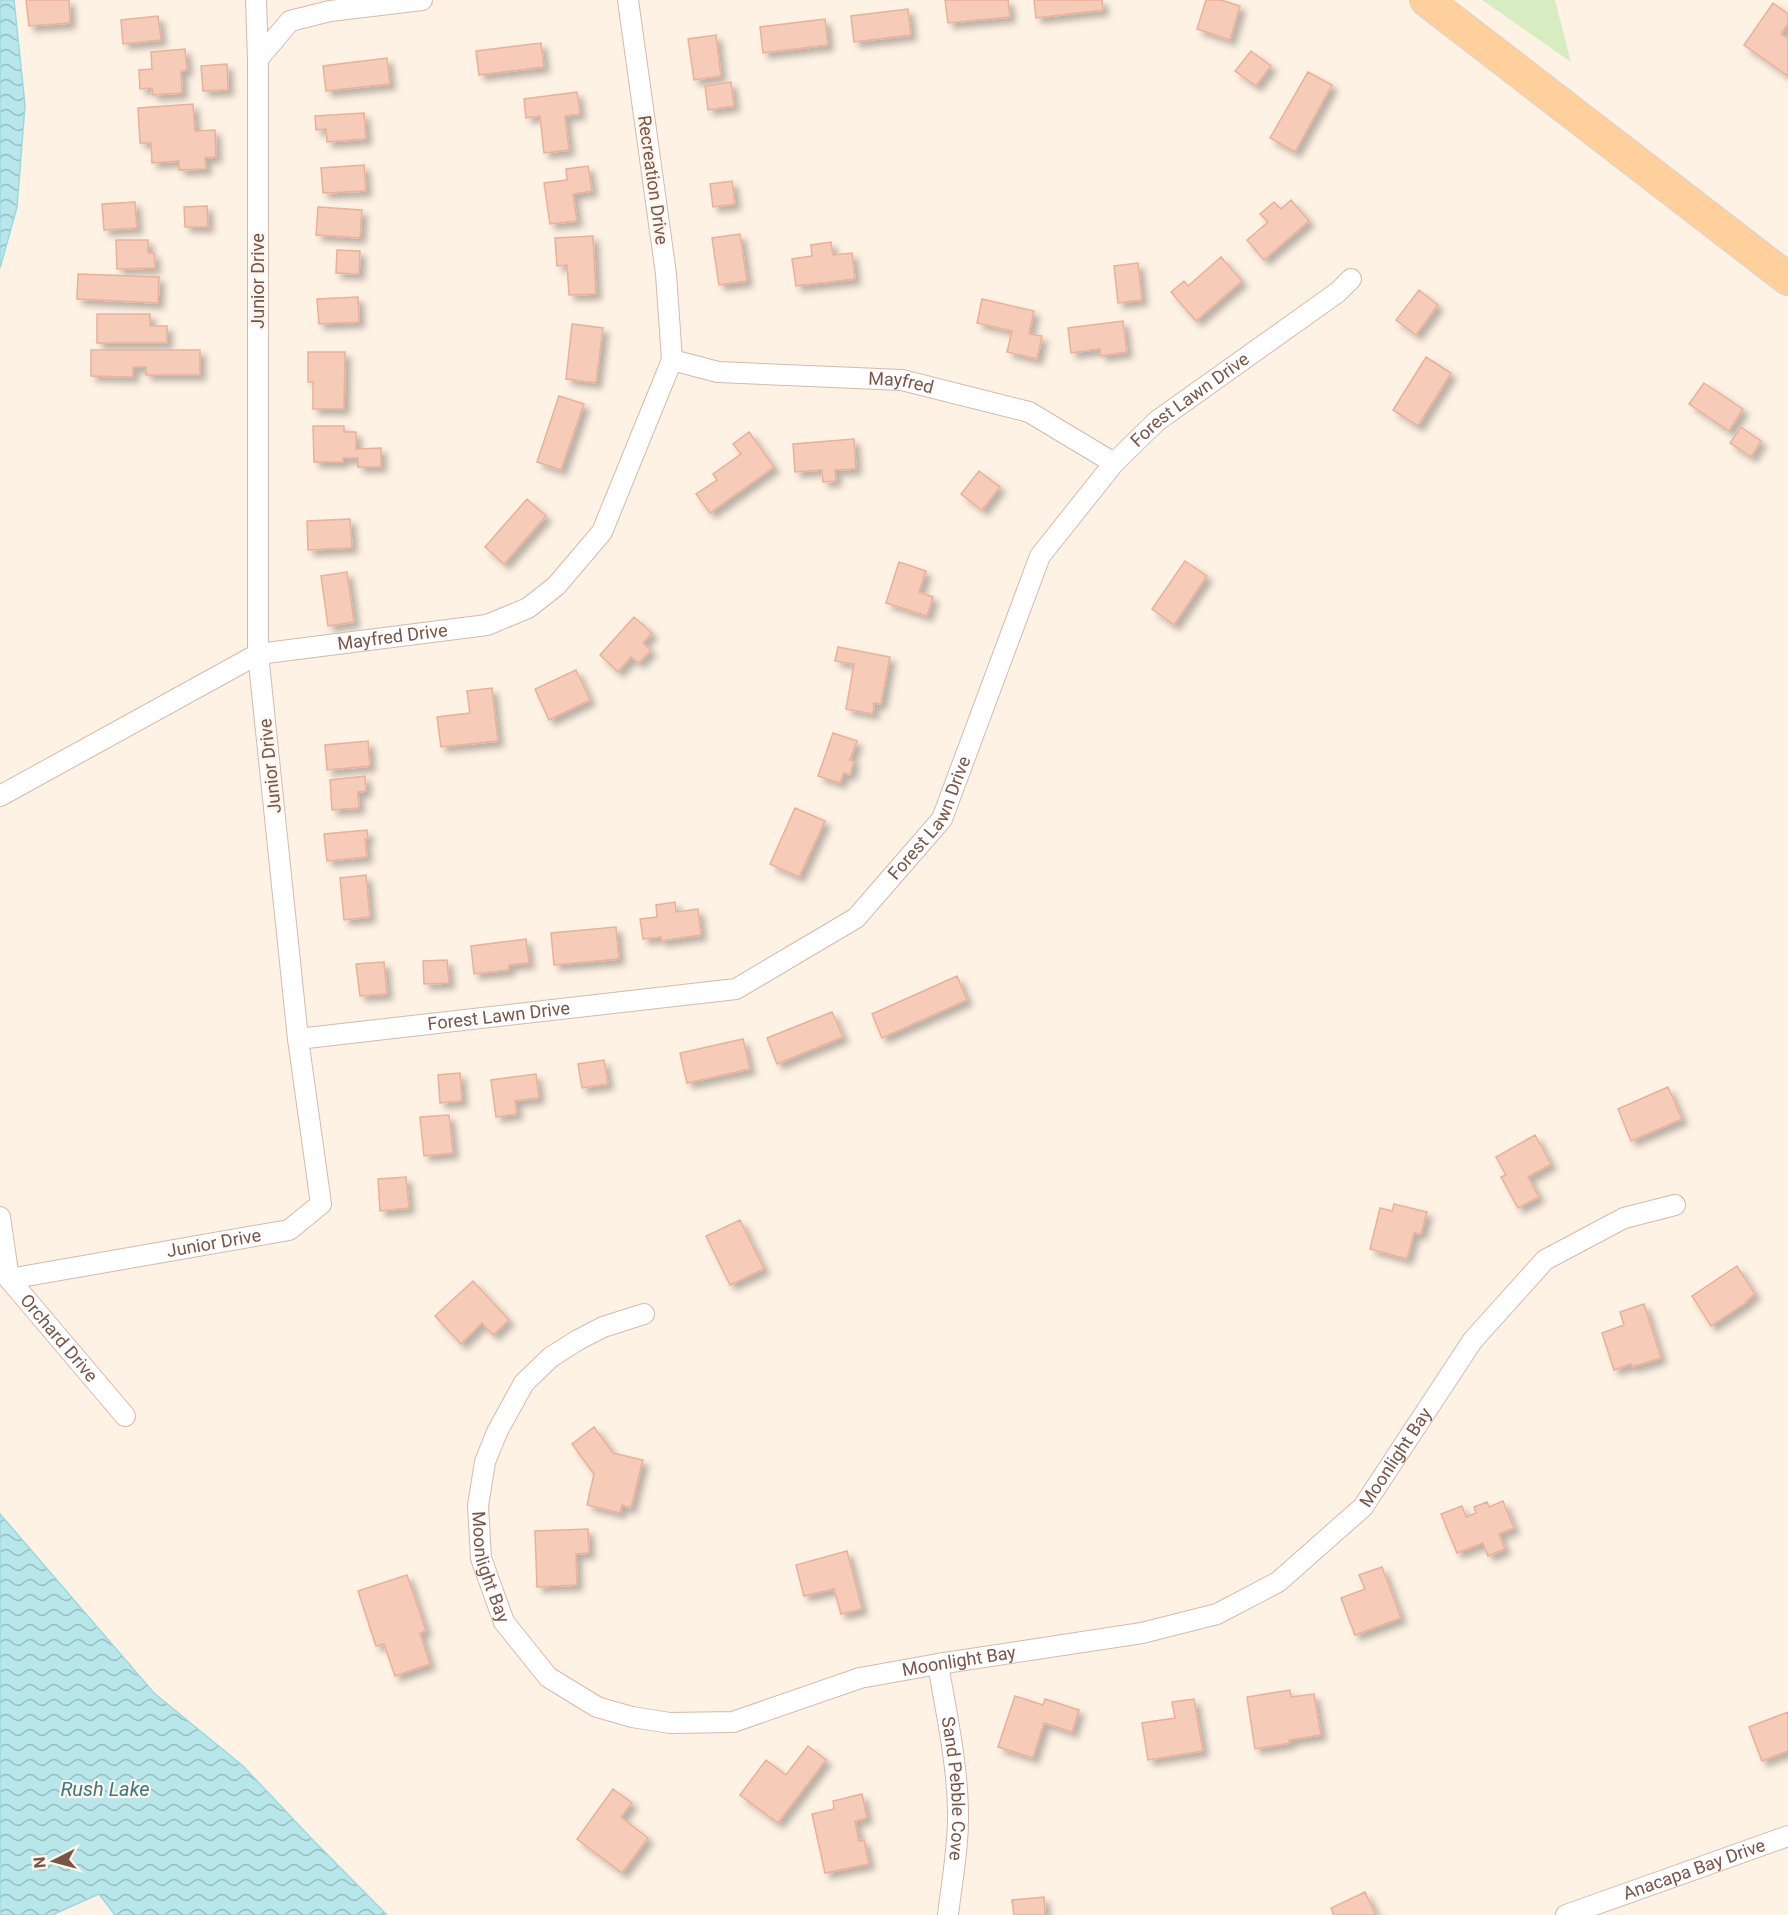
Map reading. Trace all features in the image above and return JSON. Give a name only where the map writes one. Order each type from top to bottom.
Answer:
[{"type":"main road","points":[[1426,0],[1788,279]]},
{"type":"street","name":"Junior Drive","points":[[9,1279],[289,1230],[321,1204],[298,1039],[258,654],[258,59],[256,0]]},
{"type":"street","points":[[258,59],[290,21],[330,11],[422,0]]},
{"type":"street","name":"Recreation Drive","points":[[628,0],[666,274],[672,360]]},
{"type":"street","name":"Forest Lawn Drive","points":[[298,1039],[736,989],[856,918],[942,819],[1040,556],[1114,463],[1157,421],[1338,292],[1351,279]]},
{"type":"street","name":"Mayfred","points":[[672,360],[718,372],[902,380],[1029,412],[1114,463]]},
{"type":"street","name":"Mayfred Drive","points":[[0,796],[258,654],[487,625],[528,608],[556,586],[602,532],[672,360]]},
{"type":"street","name":"Moonlight Bay","points":[[644,1314],[603,1327],[551,1358],[524,1383],[497,1432],[485,1462],[478,1506],[481,1558],[504,1622],[548,1677],[597,1707],[632,1717],[670,1723],[733,1722],[860,1678],[1142,1633],[1217,1614],[1278,1582],[1363,1507],[1473,1340],[1545,1260],[1624,1218],[1675,1205]]},
{"type":"street","name":"Orchard Drive","points":[[0,1217],[9,1279],[125,1416]]},
{"type":"street","name":"Sand Pebble Cove","points":[[938,1664],[954,1765],[958,1810],[956,1850],[948,1915]]},
{"type":"street","name":"Anacapa Bay Drive","points":[[1566,1915],[1788,1836]]},
{"type":"green space","points":[[1482,0],[1555,0],[1571,62]]},
{"type":"water","points":[[0,0],[14,0],[25,105],[17,207],[0,268]]},
{"type":"water","name":"Rush Lake","points":[[0,1514],[154,1693],[243,1766],[387,1915],[115,1915],[99,1894],[52,1915],[0,1915]]},
{"type":"building","points":[[26,0],[69,0],[70,23],[29,26]]},
{"type":"building","points":[[945,0],[1008,0],[1010,17],[948,23]]},
{"type":"building","points":[[1034,0],[1102,0],[1103,10],[1036,18]]},
{"type":"building","points":[[1206,0],[1221,0],[1240,6],[1230,40],[1197,29]]},
{"type":"building","points":[[1773,3],[1788,14],[1788,24],[1781,34],[1788,39],[1788,76],[1744,45]]},
{"type":"building","points":[[908,9],[911,35],[854,42],[851,16]]},
{"type":"building","points":[[158,16],[161,40],[123,44],[121,20]]},
{"type":"building","points":[[825,19],[828,45],[763,53],[760,27]]},
{"type":"building","points":[[716,35],[721,76],[694,80],[688,39]]},
{"type":"building","points":[[541,43],[544,67],[479,75],[476,51]]},
{"type":"building","points":[[185,49],[187,70],[181,71],[182,93],[153,95],[152,88],[140,89],[139,70],[152,69],[151,52]]},
{"type":"building","points":[[1251,51],[1271,66],[1256,86],[1235,71]]},
{"type":"building","points":[[387,58],[390,84],[326,91],[323,66]]},
{"type":"building","points":[[227,64],[228,90],[203,91],[201,66]]},
{"type":"building","points":[[1308,72],[1332,85],[1295,152],[1270,138]]},
{"type":"building","points":[[731,82],[734,106],[708,110],[705,86]]},
{"type":"building","points":[[577,92],[580,114],[565,116],[569,150],[544,153],[540,116],[526,118],[524,99]]},
{"type":"building","points":[[193,104],[195,131],[215,130],[216,157],[205,158],[206,169],[179,170],[179,161],[152,163],[151,143],[140,143],[138,108]]},
{"type":"building","points":[[364,113],[366,139],[327,142],[326,129],[316,130],[315,116]]},
{"type":"building","points":[[364,165],[366,191],[323,193],[321,168]]},
{"type":"building","points":[[588,166],[592,191],[573,194],[577,221],[550,224],[544,183],[567,180],[566,169]]},
{"type":"building","points":[[732,181],[735,204],[713,207],[710,184]]},
{"type":"building","points":[[1291,200],[1309,221],[1264,260],[1247,240],[1268,222],[1260,214],[1274,202],[1281,209]]},
{"type":"building","points":[[135,202],[137,228],[104,230],[102,204]]},
{"type":"building","points":[[207,206],[208,227],[185,227],[184,207]]},
{"type":"building","points":[[318,207],[362,210],[360,238],[316,235]]},
{"type":"building","points":[[740,234],[747,281],[719,285],[712,238]]},
{"type":"building","points":[[593,236],[596,294],[569,295],[567,265],[557,266],[555,238]]},
{"type":"building","points":[[116,240],[148,240],[148,253],[154,253],[155,268],[117,269]]},
{"type":"building","points":[[831,242],[833,255],[852,253],[855,279],[796,286],[792,259],[812,256],[811,245]]},
{"type":"building","points":[[337,250],[360,251],[359,274],[336,273]]},
{"type":"building","points":[[1221,257],[1242,281],[1196,321],[1171,292],[1184,281],[1188,286]]},
{"type":"building","points":[[1138,263],[1142,300],[1118,303],[1114,266]]},
{"type":"building","points":[[78,274],[159,277],[158,303],[77,299]]},
{"type":"building","points":[[1419,290],[1438,305],[1416,335],[1396,320]]},
{"type":"building","points":[[358,297],[359,322],[319,324],[317,299]]},
{"type":"building","points":[[982,299],[1034,311],[1029,334],[1042,336],[1037,359],[1007,352],[1012,331],[977,323]]},
{"type":"building","points":[[97,314],[150,314],[150,326],[167,326],[167,343],[97,343]]},
{"type":"building","points":[[1123,321],[1127,352],[1101,356],[1100,349],[1071,353],[1068,328]]},
{"type":"building","points":[[572,324],[603,328],[596,383],[566,379]]},
{"type":"building","points":[[91,350],[200,350],[200,375],[146,375],[146,367],[133,367],[133,377],[91,376]]},
{"type":"building","points":[[308,352],[345,352],[344,409],[313,409],[313,382],[308,382]]},
{"type":"building","points":[[1426,357],[1451,373],[1418,426],[1393,410]]},
{"type":"building","points":[[1704,383],[1743,409],[1729,431],[1689,404]]},
{"type":"building","points":[[559,396],[584,404],[561,470],[537,462]]},
{"type":"building","points":[[313,426],[344,426],[344,432],[356,432],[356,449],[381,448],[381,467],[358,467],[358,458],[343,458],[343,462],[314,462]]},
{"type":"building","points":[[1741,427],[1761,441],[1751,457],[1730,443]]},
{"type":"building","points":[[749,432],[774,467],[710,513],[696,494],[717,480],[713,474],[741,454],[733,444]]},
{"type":"building","points":[[854,439],[856,469],[835,470],[836,481],[823,482],[822,470],[795,472],[793,444]]},
{"type":"building","points":[[979,471],[1000,487],[982,510],[961,494]]},
{"type":"building","points":[[527,499],[546,516],[504,564],[485,547]]},
{"type":"building","points":[[350,519],[352,548],[308,550],[307,521]]},
{"type":"building","points":[[1185,561],[1207,576],[1174,625],[1152,609]]},
{"type":"building","points":[[899,562],[926,571],[919,592],[933,597],[927,616],[886,603]]},
{"type":"building","points":[[347,572],[354,622],[328,626],[321,576]]},
{"type":"building","points":[[634,617],[652,633],[643,643],[651,650],[639,663],[631,657],[618,672],[600,655]]},
{"type":"building","points":[[838,647],[890,657],[881,704],[874,703],[873,714],[846,709],[854,664],[835,661]]},
{"type":"building","points":[[576,670],[590,700],[549,720],[535,689]]},
{"type":"building","points":[[492,688],[498,741],[441,747],[437,717],[470,713],[467,691]]},
{"type":"building","points":[[833,733],[857,741],[850,760],[854,761],[850,775],[844,773],[840,783],[818,776]]},
{"type":"building","points":[[368,741],[370,766],[327,770],[325,745]]},
{"type":"building","points":[[365,776],[366,791],[358,792],[359,808],[332,810],[330,780]]},
{"type":"building","points":[[795,808],[825,821],[799,877],[770,864]]},
{"type":"building","points":[[367,830],[368,839],[365,839],[367,857],[327,861],[324,834]]},
{"type":"building","points":[[366,875],[370,917],[344,920],[340,878]]},
{"type":"building","points":[[675,902],[676,912],[698,909],[701,935],[661,941],[661,937],[643,939],[640,919],[657,917],[656,905]]},
{"type":"building","points":[[616,927],[619,959],[554,965],[551,933]]},
{"type":"building","points":[[526,939],[529,963],[509,965],[509,970],[474,974],[471,946]]},
{"type":"building","points":[[447,960],[449,983],[424,984],[423,961]]},
{"type":"building","points":[[384,962],[387,994],[360,996],[356,964]]},
{"type":"building","points":[[957,976],[967,1000],[882,1038],[872,1014]]},
{"type":"building","points":[[832,1012],[843,1037],[777,1064],[767,1038]]},
{"type":"building","points":[[743,1039],[750,1069],[687,1083],[680,1053]]},
{"type":"building","points":[[604,1060],[608,1084],[582,1088],[578,1064]]},
{"type":"building","points":[[460,1073],[462,1101],[440,1103],[438,1075]]},
{"type":"building","points":[[536,1074],[539,1098],[515,1101],[517,1114],[496,1117],[491,1080]]},
{"type":"building","points":[[1668,1087],[1682,1119],[1631,1141],[1618,1109]]},
{"type":"building","points":[[449,1115],[453,1153],[424,1156],[420,1117]]},
{"type":"building","points":[[1535,1135],[1551,1164],[1528,1177],[1539,1197],[1518,1208],[1501,1177],[1506,1175],[1496,1157]]},
{"type":"building","points":[[406,1177],[409,1208],[380,1211],[378,1179]]},
{"type":"building","points":[[1394,1204],[1427,1212],[1421,1234],[1414,1233],[1407,1259],[1370,1249],[1380,1208],[1392,1211]]},
{"type":"building","points":[[740,1220],[764,1269],[730,1285],[706,1236]]},
{"type":"building","points":[[1737,1266],[1755,1294],[1711,1326],[1692,1296]]},
{"type":"building","points":[[473,1281],[509,1320],[493,1335],[482,1323],[461,1344],[435,1316]]},
{"type":"building","points":[[1644,1304],[1661,1358],[1614,1370],[1602,1333],[1624,1325],[1620,1312]]},
{"type":"building","points":[[594,1427],[613,1453],[643,1460],[631,1508],[622,1505],[620,1513],[587,1505],[594,1474],[572,1444]]},
{"type":"building","points":[[1503,1501],[1514,1528],[1499,1534],[1505,1549],[1488,1556],[1483,1543],[1457,1553],[1441,1514],[1462,1506],[1466,1517],[1476,1513],[1474,1507],[1487,1502],[1489,1507]]},
{"type":"building","points":[[588,1529],[589,1553],[576,1554],[577,1585],[537,1587],[535,1531]]},
{"type":"building","points":[[847,1551],[862,1609],[841,1614],[834,1589],[804,1596],[796,1565]]},
{"type":"building","points":[[1382,1567],[1401,1618],[1355,1635],[1341,1598],[1365,1589],[1359,1575]]},
{"type":"building","points":[[407,1575],[426,1631],[420,1633],[430,1664],[395,1676],[384,1644],[376,1646],[358,1591]]},
{"type":"building","points":[[1290,1690],[1291,1697],[1314,1694],[1321,1735],[1255,1749],[1247,1697]]},
{"type":"building","points":[[1015,1696],[1043,1705],[1045,1699],[1079,1710],[1072,1732],[1044,1723],[1033,1758],[998,1747]]},
{"type":"building","points":[[1194,1699],[1203,1751],[1148,1760],[1142,1723],[1175,1718],[1172,1702]]},
{"type":"building","points":[[1788,1712],[1788,1751],[1762,1761],[1749,1727]]},
{"type":"building","points":[[808,1746],[826,1760],[778,1823],[740,1795],[766,1760],[786,1775]]},
{"type":"building","points":[[613,1789],[632,1803],[621,1817],[648,1838],[622,1873],[577,1839]]},
{"type":"building","points":[[862,1794],[867,1818],[855,1821],[859,1841],[864,1840],[869,1864],[825,1873],[812,1814],[834,1809],[833,1801]]},
{"type":"building","points":[[1365,1892],[1376,1915],[1334,1915],[1331,1908]]},
{"type":"building","points":[[1044,1897],[1045,1915],[1014,1915],[1012,1900]]}]
